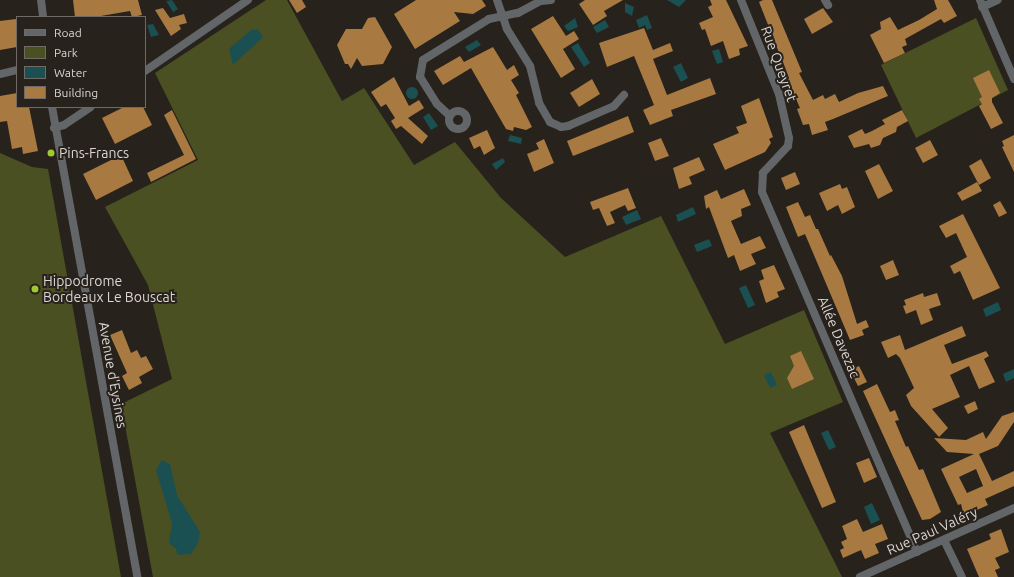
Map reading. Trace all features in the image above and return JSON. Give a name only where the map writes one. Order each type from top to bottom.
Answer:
[{"type":"street","points":[[41,0],[43,16]]},
{"type":"street","points":[[146,71],[248,0]]},
{"type":"street","points":[[497,0],[506,29],[530,66],[539,103],[550,122],[556,125],[568,126],[614,106],[624,94]]},
{"type":"street","points":[[450,116],[437,104],[420,77],[423,60],[490,19],[503,18],[541,0],[551,0]]},
{"type":"street","name":"Rue Queyret","points":[[741,0],[779,94],[789,138]]},
{"type":"street","points":[[998,0],[981,3],[1014,80]]},
{"type":"street","points":[[0,74],[16,70]]},
{"type":"street","name":"Avenue d'Eysines","points":[[52,108],[54,128],[137,577]]},
{"type":"street","points":[[54,128],[64,125],[90,108]]},
{"type":"street","name":"Allée Davezac","points":[[789,138],[788,146],[763,173],[762,192],[917,552]]},
{"type":"street","name":"Rue Paul Valéry","points":[[860,577],[1014,508]]},
{"type":"street","points":[[944,540],[962,577]]},
{"type":"green space","points":[[266,0],[287,0],[342,101],[364,88],[414,165],[455,142],[501,198],[565,257],[661,216],[725,344],[804,310],[843,402],[770,433],[842,577],[153,577],[121,404],[172,379],[148,285],[105,207],[198,160],[155,73]]},
{"type":"green space","points":[[976,18],[1008,90],[916,138],[881,65]]},
{"type":"green space","name":"Hippodrome Bordeaux Le Bouscat","points":[[0,153],[32,167],[48,169],[121,577],[0,577]]},
{"type":"water","points":[[172,0],[178,9],[173,12],[166,1]]},
{"type":"water","points":[[667,0],[686,0],[679,7]]},
{"type":"water","points":[[625,3],[634,7],[632,16],[625,12]]},
{"type":"water","points":[[647,15],[652,28],[647,30],[645,25],[639,28],[636,20]]},
{"type":"water","points":[[575,18],[578,27],[568,31],[564,26]]},
{"type":"water","points":[[605,20],[609,27],[597,33],[593,27]]},
{"type":"water","points":[[153,24],[159,35],[151,37],[147,25]]},
{"type":"water","points":[[258,29],[263,37],[233,65],[229,49],[251,30]]},
{"type":"water","points":[[477,40],[481,45],[469,52],[465,47]]},
{"type":"water","points":[[578,43],[590,63],[584,67],[571,47]]},
{"type":"water","points":[[719,49],[723,62],[717,64],[712,51]]},
{"type":"water","points":[[681,63],[688,78],[681,82],[673,67]]},
{"type":"water","points":[[412,87],[416,89],[418,93],[416,97],[412,99],[408,97],[406,93],[408,89]]},
{"type":"water","points":[[429,113],[438,126],[431,130],[423,117]]},
{"type":"water","points":[[510,135],[522,138],[521,144],[508,141]]},
{"type":"water","points":[[503,158],[505,162],[496,170],[492,164]]},
{"type":"water","points":[[693,207],[696,214],[678,222],[676,215]]},
{"type":"water","points":[[637,210],[641,219],[626,225],[622,217]]},
{"type":"water","points":[[709,239],[712,246],[697,252],[694,245]]},
{"type":"water","points":[[746,285],[755,305],[748,308],[739,288]]},
{"type":"water","points":[[998,302],[1001,310],[986,317],[983,309]]},
{"type":"water","points":[[1014,369],[1014,378],[1006,382],[1003,374]]},
{"type":"water","points":[[771,372],[777,385],[770,388],[764,375]]},
{"type":"water","points":[[828,430],[836,447],[829,450],[821,433]]},
{"type":"water","points":[[162,460],[170,464],[177,495],[200,532],[198,543],[191,554],[178,555],[176,549],[169,543],[172,523],[156,470]]},
{"type":"water","points":[[872,503],[880,520],[871,524],[864,507]]},
{"type":"building","points":[[73,0],[138,0],[142,15],[132,16],[130,11],[101,16],[75,16]]},
{"type":"building","points":[[289,0],[302,0],[306,7],[297,13]]},
{"type":"building","points":[[416,0],[482,0],[486,6],[473,14],[454,12],[460,21],[415,49],[394,14]]},
{"type":"building","points":[[585,0],[623,0],[604,11],[607,16],[593,25],[579,4]]},
{"type":"building","points":[[710,0],[726,0],[748,46],[739,49],[740,55],[729,59],[723,41],[711,46],[705,29],[702,30],[699,23],[713,17],[708,7],[712,5]]},
{"type":"building","points":[[763,0],[772,0],[802,72],[799,73],[813,100],[823,95],[825,99],[835,94],[839,102],[858,93],[883,86],[888,96],[825,122],[828,130],[812,135],[809,124],[803,125],[797,109],[800,108],[787,79],[789,78],[759,2]]},
{"type":"building","points":[[934,0],[948,0],[957,16],[944,23],[941,19],[905,39],[907,45],[902,47],[905,53],[884,63],[870,35],[881,29],[880,22],[890,17],[898,30],[937,9]]},
{"type":"building","points":[[163,8],[170,18],[184,14],[187,23],[179,25],[181,29],[171,36],[155,10]]},
{"type":"building","points":[[823,8],[833,22],[812,34],[804,19]]},
{"type":"building","points":[[553,16],[566,36],[574,31],[579,39],[563,49],[575,69],[561,78],[531,29]]},
{"type":"building","points":[[375,17],[392,47],[383,64],[362,66],[357,58],[351,69],[348,64],[345,64],[337,45],[346,29],[362,29],[368,18]]},
{"type":"building","points":[[16,19],[16,47],[0,50],[0,21]]},
{"type":"building","points":[[644,28],[653,50],[670,43],[673,51],[653,59],[667,95],[710,78],[716,94],[671,110],[673,116],[650,125],[643,110],[654,105],[634,56],[607,67],[599,43]]},
{"type":"building","points":[[493,47],[507,70],[514,65],[519,75],[511,80],[519,93],[516,95],[532,127],[526,130],[514,127],[513,131],[506,129],[471,68],[443,85],[434,71],[460,56],[464,62]]},
{"type":"building","points":[[989,70],[1000,93],[992,98],[992,102],[1003,123],[991,129],[979,106],[982,104],[979,99],[982,97],[973,78]]},
{"type":"building","points":[[394,77],[409,106],[419,100],[424,108],[408,118],[428,136],[422,144],[401,126],[396,129],[391,121],[395,118],[386,104],[381,107],[371,92]]},
{"type":"building","points":[[592,79],[600,94],[579,107],[570,93]]},
{"type":"building","points":[[16,93],[16,108],[29,108],[38,151],[23,154],[22,147],[12,149],[7,121],[0,122],[0,96]]},
{"type":"building","points":[[759,98],[773,137],[769,139],[771,143],[765,152],[725,170],[713,144],[739,133],[736,127],[747,123],[741,106]]},
{"type":"building","points":[[122,108],[144,108],[152,125],[115,144],[102,118]]},
{"type":"building","points":[[172,110],[196,159],[151,182],[147,173],[184,155],[164,115]]},
{"type":"building","points":[[902,110],[908,121],[897,127],[896,132],[883,138],[880,145],[871,148],[869,144],[854,148],[848,136],[862,129],[865,134],[872,131],[885,124],[882,120]]},
{"type":"building","points":[[628,116],[634,132],[573,156],[567,141]]},
{"type":"building","points":[[487,130],[495,148],[484,155],[480,146],[474,149],[469,138]]},
{"type":"building","points":[[1014,135],[1014,172],[1002,147],[1004,146],[1002,141]]},
{"type":"building","points":[[661,138],[669,156],[655,161],[648,143]]},
{"type":"building","points":[[544,139],[554,163],[534,172],[527,154],[539,149],[536,143]]},
{"type":"building","points":[[930,140],[938,155],[923,163],[915,148]]},
{"type":"building","points":[[121,155],[133,181],[96,200],[83,174]]},
{"type":"building","points":[[699,157],[705,170],[689,177],[692,184],[679,189],[673,168]]},
{"type":"building","points":[[981,159],[991,178],[979,185],[969,166]]},
{"type":"building","points":[[879,164],[893,191],[878,199],[865,171]]},
{"type":"building","points":[[795,172],[800,184],[786,190],[781,178]]},
{"type":"building","points":[[977,182],[982,191],[962,201],[957,193]]},
{"type":"building","points":[[840,184],[842,189],[847,187],[855,207],[842,214],[838,205],[827,211],[819,193]]},
{"type":"building","points":[[628,188],[636,208],[628,211],[625,205],[610,212],[615,223],[607,226],[599,208],[593,210],[590,202]]},
{"type":"building","points":[[744,189],[751,205],[741,209],[742,216],[731,221],[741,244],[760,236],[766,248],[751,254],[756,264],[740,271],[734,255],[728,258],[709,207],[706,209],[704,196],[717,190],[721,199]]},
{"type":"building","points":[[1000,201],[1007,213],[999,217],[993,205]]},
{"type":"building","points":[[798,202],[805,217],[810,215],[830,256],[831,255],[842,276],[857,324],[866,320],[869,327],[862,330],[864,335],[850,340],[805,234],[798,237],[786,207]]},
{"type":"building","points":[[963,214],[1000,288],[973,300],[960,271],[954,274],[950,266],[967,257],[956,233],[946,238],[939,226]]},
{"type":"building","points":[[893,260],[899,275],[886,280],[880,266]]},
{"type":"building","points":[[774,265],[785,289],[777,292],[779,297],[766,303],[759,281],[764,279],[761,270]]},
{"type":"building","points":[[923,293],[924,297],[937,293],[941,305],[929,309],[933,320],[921,325],[916,310],[906,314],[903,306],[906,305],[904,300]]},
{"type":"building","points":[[962,326],[966,336],[944,345],[952,364],[986,351],[989,356],[984,359],[995,382],[979,389],[969,366],[950,375],[960,397],[932,409],[948,428],[939,437],[911,406],[906,395],[914,388],[900,358],[896,354],[888,358],[881,342],[900,335],[905,350]]},
{"type":"building","points":[[122,330],[131,353],[137,350],[141,358],[146,356],[153,369],[139,377],[142,383],[129,390],[122,376],[127,373],[110,335]]},
{"type":"building","points":[[801,351],[814,379],[792,389],[787,378],[794,366],[790,356]]},
{"type":"building","points":[[859,366],[867,382],[858,386],[850,370]]},
{"type":"building","points":[[877,384],[890,412],[895,410],[899,420],[895,421],[906,447],[908,446],[919,470],[923,469],[941,512],[930,519],[922,520],[863,391]]},
{"type":"building","points":[[975,401],[978,409],[968,414],[964,406]]},
{"type":"building","points":[[1014,412],[1014,422],[998,446],[979,454],[992,481],[1014,471],[1014,486],[985,499],[988,505],[964,516],[961,504],[958,505],[941,469],[974,454],[947,452],[934,438],[966,440],[983,432],[986,439],[1002,416]],"holes":[[[976,469],[983,486],[967,493],[959,477]]]},
{"type":"building","points":[[804,425],[836,502],[822,508],[789,432]]},
{"type":"building","points":[[869,458],[877,477],[864,483],[856,463]]},
{"type":"building","points":[[857,519],[863,532],[882,524],[888,539],[875,544],[879,553],[865,559],[861,550],[843,558],[840,550],[844,548],[841,542],[847,539],[842,526]]},
{"type":"building","points":[[1001,529],[1009,552],[995,558],[1000,568],[995,570],[998,577],[979,577],[967,549],[991,539],[989,534]]},
{"type":"place","name":"Pins-Francs","points":[[51,153]]},
{"type":"place","name":"Hippodrome Bordeaux Le Bouscat","points":[[35,289]]}]
